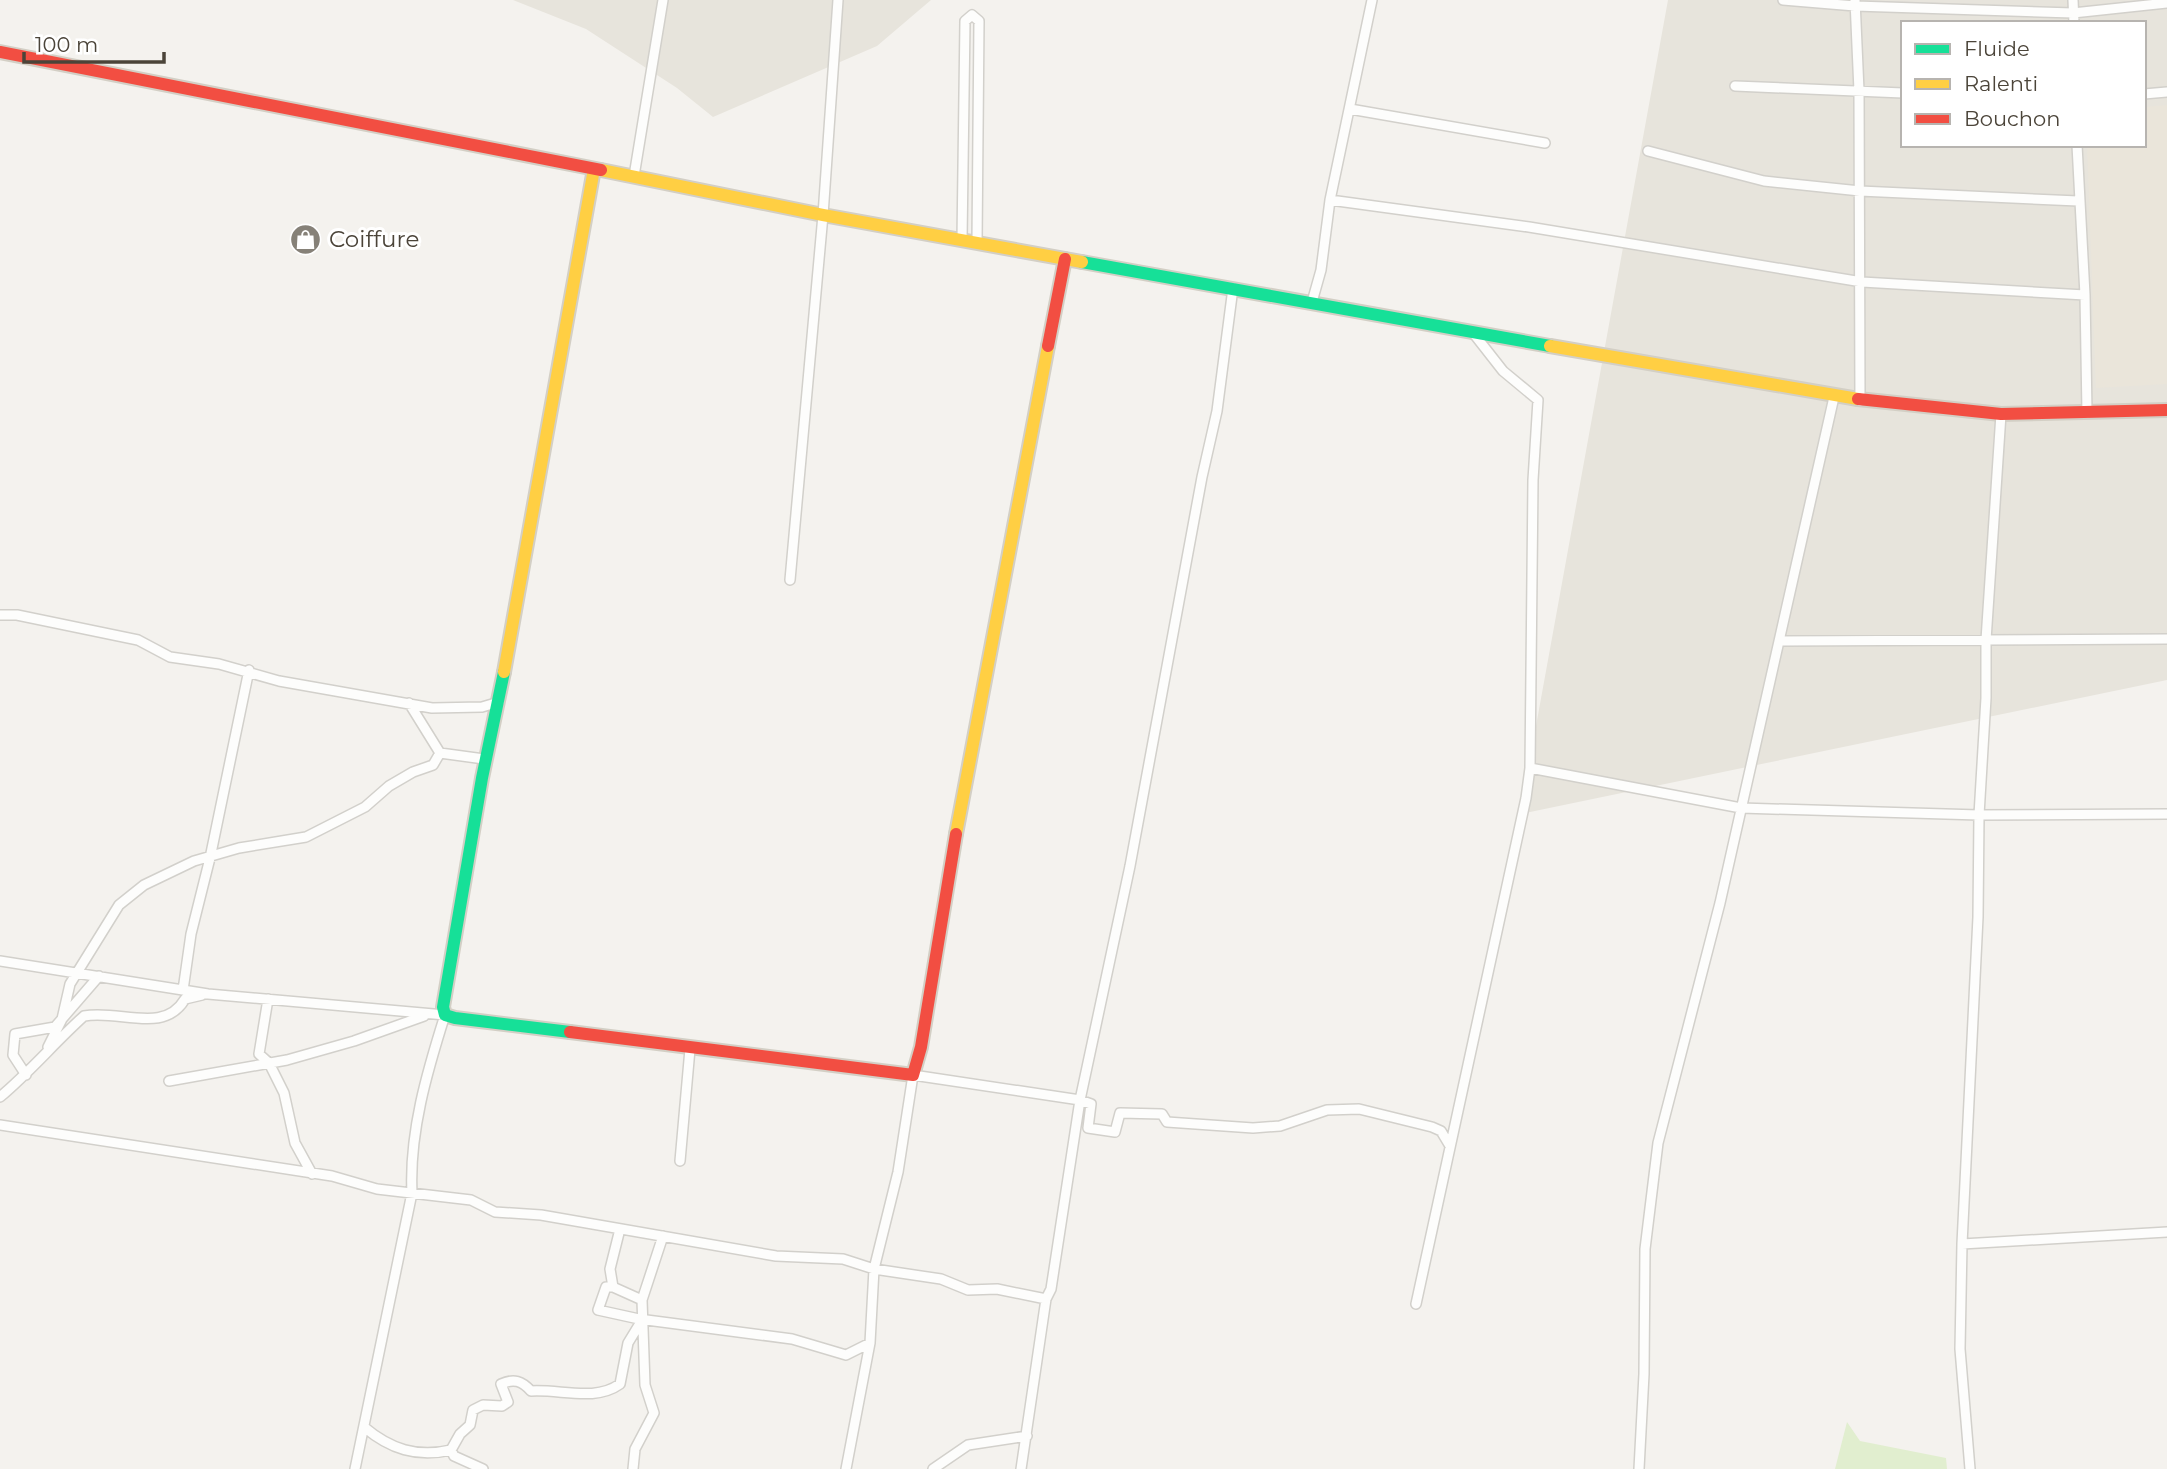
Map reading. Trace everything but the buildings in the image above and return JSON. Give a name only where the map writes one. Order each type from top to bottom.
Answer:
[{"type":"street","points":[[634,176],[663,0]]},
{"type":"street","points":[[790,580],[823,215],[838,0]]},
{"type":"street","points":[[1312,302],[1321,270],[1330,200],[1372,0]]},
{"type":"street","points":[[1783,0],[2073,18],[2167,3]]},
{"type":"street","points":[[2073,0],[2073,18]]},
{"type":"street","points":[[1855,3],[1862,282],[1860,401]]},
{"type":"street","points":[[962,240],[965,21],[972,15],[979,21],[977,242]]},
{"type":"street","points":[[0,52],[136,81],[305,110],[823,215],[1834,397],[2001,414],[2167,410]]},
{"type":"street","points":[[1735,86],[1901,93]]},
{"type":"street","points":[[2146,94],[2167,92]]},
{"type":"street","points":[[1350,109],[1545,143]]},
{"type":"street","points":[[2077,147],[2085,295],[2087,414]]},
{"type":"street","points":[[1648,151],[1764,181],[1860,191],[2078,201]]},
{"type":"street","points":[[355,1469],[412,1193],[411,1166],[430,1062],[445,1015],[443,1007],[484,759],[499,702],[594,169]]},
{"type":"street","points":[[1330,200],[1529,227],[1862,282],[2085,295]]},
{"type":"street","points":[[846,1469],[870,1343],[874,1269],[898,1172],[913,1075],[922,1047],[932,967],[964,789],[1065,259]]},
{"type":"street","points":[[1021,1469],[1046,1299],[1052,1289],[1080,1100],[1125,892],[1202,477],[1217,411],[1233,288]]},
{"type":"street","points":[[1416,1304],[1526,798],[1530,768],[1533,480],[1538,400],[1503,371],[1474,334]]},
{"type":"street","points":[[1639,1469],[1644,1249],[1658,1143],[1720,903],[1834,397]]},
{"type":"street","points":[[1970,1469],[1960,1349],[1962,1244],[1978,918],[1986,640],[2001,414]]},
{"type":"street","points":[[0,615],[24,616],[138,640],[170,657],[249,670],[279,681],[432,708],[482,707],[499,702]]},
{"type":"street","points":[[1780,641],[2167,639]]},
{"type":"street","points":[[183,990],[191,934],[210,858],[249,670]]},
{"type":"street","points":[[409,703],[440,752],[484,759]]},
{"type":"street","points":[[48,1047],[62,1019],[70,984],[119,905],[171,869],[239,848],[306,837],[330,827],[365,807],[389,786],[433,765],[440,752]]},
{"type":"street","points":[[1530,768],[1741,808],[1979,815],[2167,814]]},
{"type":"street","points":[[0,961],[183,990],[445,1015],[690,1049],[913,1075],[1080,1100],[1091,1104],[1088,1128],[1115,1132],[1120,1113],[1129,1111],[1162,1114],[1167,1122],[1253,1128],[1280,1126],[1341,1107],[1414,1121],[1441,1131],[1450,1146]]},
{"type":"street","points":[[26,1075],[13,1055],[15,1034],[50,1029],[99,976]]},
{"type":"street","points":[[0,1097],[26,1075],[48,1047],[84,1016],[164,1019],[178,1011],[185,999],[208,993]]},
{"type":"street","points":[[268,999],[259,1049],[284,1093],[295,1143],[312,1174]]},
{"type":"street","points":[[169,1081],[269,1063],[354,1041],[429,1014]]},
{"type":"street","points":[[680,1161],[690,1049]]},
{"type":"street","points":[[0,1125],[312,1174],[377,1189],[471,1200],[495,1212],[541,1215],[776,1256],[843,1259],[874,1269],[941,1279],[968,1290],[997,1289],[1046,1299]]},
{"type":"street","points":[[612,1287],[610,1269],[620,1229]]},
{"type":"street","points":[[1962,1244],[2167,1232]]},
{"type":"street","points":[[634,1469],[635,1449],[654,1413],[645,1385],[642,1300],[663,1236]]},
{"type":"street","points":[[642,1300],[606,1287],[598,1310],[642,1320],[792,1339],[846,1355],[870,1343]]},
{"type":"street","points":[[364,1427],[378,1439],[412,1452],[429,1455],[451,1450],[460,1434],[470,1425],[473,1410],[483,1405],[502,1406],[508,1402],[501,1384],[510,1380],[524,1383],[531,1391],[570,1391],[598,1395],[608,1392],[620,1384],[628,1343],[642,1320]]},
{"type":"street","points":[[933,1469],[968,1445],[1027,1437]]},
{"type":"street","points":[[451,1450],[454,1456],[483,1469]]},
{"type":"shaded area","points":[[513,0],[931,0],[877,46],[713,117],[677,88],[586,29]]},
{"type":"shaded area","points":[[1668,0],[2167,0],[2167,680],[1520,814]]},
{"type":"shaded area","points":[[2167,105],[2167,384],[2096,388],[2087,147],[2146,147],[2146,107]]},
{"type":"green space","points":[[1847,1422],[1860,1441],[1946,1458],[1947,1469],[1835,1469]]},
{"type":"traffic: fast","points":[[1082,262],[1550,346]]},
{"type":"traffic: fast","points":[[504,672],[482,778],[443,1007],[445,1015],[455,1018],[570,1032]]},
{"type":"traffic: slow","points":[[504,672],[594,169]]},
{"type":"traffic: slow","points":[[601,170],[823,215],[1082,262]]},
{"type":"traffic: slow","points":[[956,834],[1048,346]]},
{"type":"traffic: slow","points":[[1550,346],[1858,399]]},
{"type":"traffic: jam","points":[[0,52],[601,170]]},
{"type":"traffic: jam","points":[[1048,346],[1065,259]]},
{"type":"traffic: jam","points":[[1858,399],[2001,414],[2167,410]]},
{"type":"traffic: jam","points":[[570,1032],[913,1075],[921,1047],[956,834]]},
{"type":"place","name":"Coiffure","points":[[306,239]]}]
